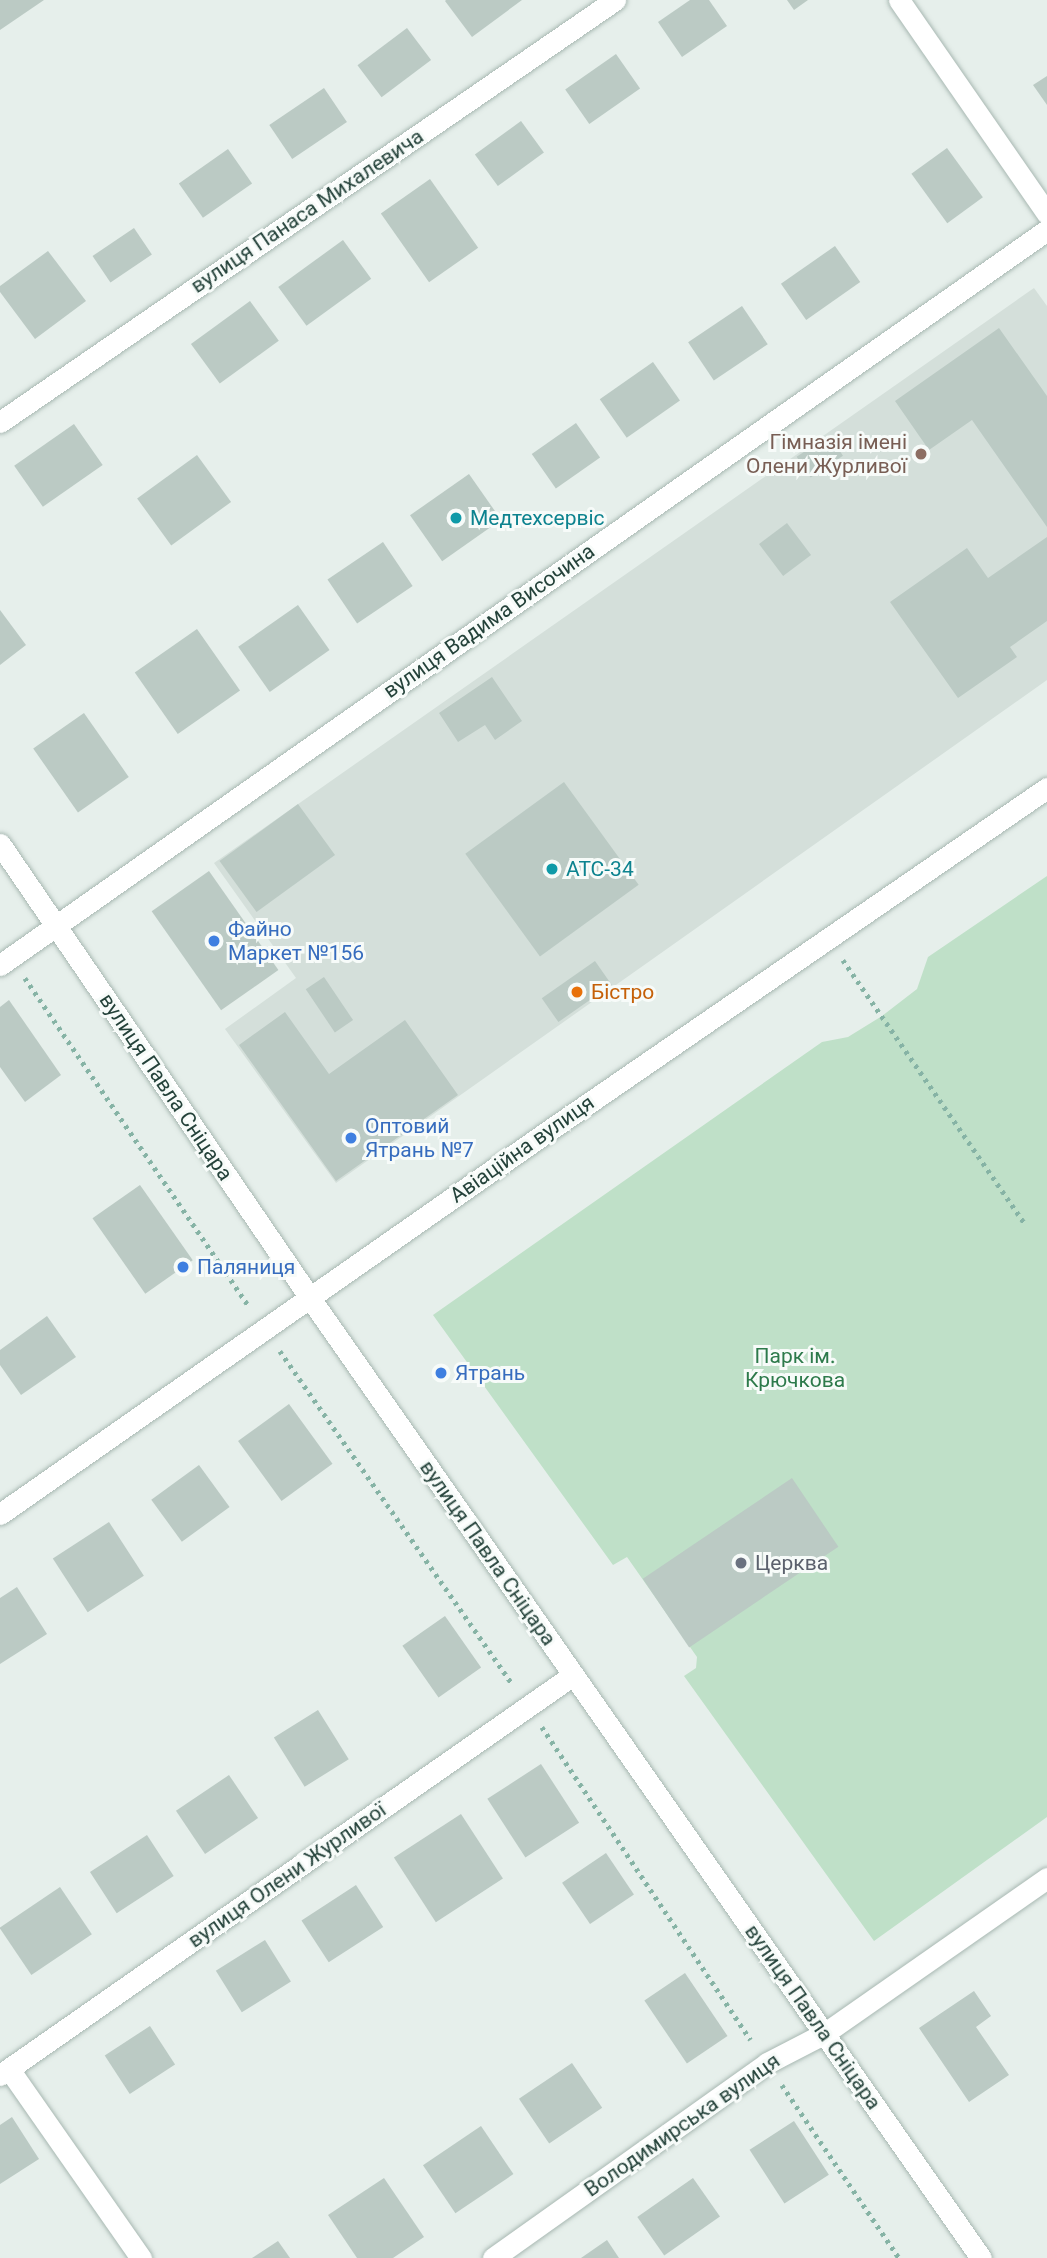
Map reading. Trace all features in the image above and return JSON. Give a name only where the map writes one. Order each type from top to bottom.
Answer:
[{"type":"street","name":"вулиця Панаса Михалевича","points":[[0,422],[615,0]]},
{"type":"street","points":[[899,0],[1047,214]]},
{"type":"street","name":"вулиця Вадима Височина","points":[[5,961],[1047,230]]},
{"type":"street","name":"Авіаційна вулиця","points":[[0,1514],[264,1328],[1047,788]]},
{"type":"street","name":"вулиця Павла Сніцара","points":[[0,844],[310,1298],[981,2258]]},
{"type":"street","name":"вулиця Олени Журливої","points":[[4,2072],[573,1675]]},
{"type":"street","name":"Володимирська вулиця","points":[[493,2258],[767,2063],[825,2033],[1047,1878]]},
{"type":"street","points":[[4,2072],[141,2258]]},
{"type":"path","points":[[828,939],[1025,1224]]},
{"type":"path","points":[[5,961],[528,1707],[899,2258]]},
{"type":"shaded area","points":[[1034,288],[1047,306],[1047,680],[336,1183],[225,1029],[296,978],[214,863]]},
{"type":"green space","name":"Парк ім. Крючкова","points":[[1047,876],[1047,1817],[874,1941],[684,1676],[696,1668],[697,1657],[627,1557],[613,1565],[433,1315],[822,1042],[848,1037],[882,1016],[917,989],[928,957]]},
{"type":"building","points":[[0,0],[44,0],[0,30]]},
{"type":"building","points":[[446,0],[522,0],[472,37],[445,1]]},
{"type":"building","points":[[690,0],[709,0],[727,26],[682,57],[658,22]]},
{"type":"building","points":[[787,0],[808,0],[794,10]]},
{"type":"building","points":[[407,28],[431,60],[382,97],[357,65]]},
{"type":"building","points":[[616,54],[640,88],[589,124],[565,90]]},
{"type":"building","points":[[1047,76],[1047,105],[1033,85]]},
{"type":"building","points":[[324,88],[347,122],[292,159],[269,125]]},
{"type":"building","points":[[521,121],[544,153],[498,186],[475,155]]},
{"type":"building","points":[[947,148],[983,197],[947,223],[911,174]]},
{"type":"building","points":[[228,149],[252,183],[203,218],[179,183]]},
{"type":"building","points":[[430,179],[478,248],[429,282],[381,213]]},
{"type":"building","points":[[134,228],[152,255],[110,282],[93,256]]},
{"type":"building","points":[[343,240],[371,279],[306,326],[278,287]]},
{"type":"building","points":[[835,246],[860,282],[806,320],[781,284]]},
{"type":"building","points":[[48,251],[86,301],[35,339],[0,292],[0,286]]},
{"type":"building","points":[[250,301],[279,341],[220,384],[191,344]]},
{"type":"building","points":[[742,306],[768,344],[714,380],[688,342]]},
{"type":"building","points":[[999,328],[1047,396],[1047,527],[972,420],[929,450],[895,401]]},
{"type":"building","points":[[653,362],[680,401],[627,438],[600,399]]},
{"type":"building","points":[[576,423],[600,457],[556,488],[532,454]]},
{"type":"building","points":[[74,424],[103,465],[43,507],[14,466]]},
{"type":"building","points":[[829,435],[843,456],[811,478],[797,457]]},
{"type":"building","points":[[197,455],[231,502],[171,545],[137,498]]},
{"type":"building","name":"Медтехсервіс","points":[[469,474],[501,520],[442,561],[410,515]]},
{"type":"building","points":[[787,523],[811,555],[783,576],[759,544]]},
{"type":"building","points":[[1047,537],[1047,621],[1010,647],[1017,657],[958,698],[890,602],[967,548],[988,578]]},
{"type":"building","points":[[383,542],[413,586],[357,623],[327,579]]},
{"type":"building","points":[[298,605],[330,650],[270,692],[238,647]]},
{"type":"building","points":[[0,610],[26,645],[0,665]]},
{"type":"building","points":[[197,629],[240,690],[178,734],[135,673]]},
{"type":"building","points":[[492,677],[522,721],[495,740],[485,725],[458,742],[439,713]]},
{"type":"building","points":[[84,713],[129,777],[78,812],[33,749]]},
{"type":"building","name":"АТС-34","points":[[564,782],[639,885],[540,956],[465,854]]},
{"type":"building","points":[[298,804],[335,855],[257,912],[220,861]]},
{"type":"building","name":"Файно Маркет №156","points":[[209,871],[278,970],[221,1010],[152,911]]},
{"type":"building","name":"Бістро","points":[[595,961],[612,985],[558,1022],[542,998]]},
{"type":"building","points":[[324,977],[353,1020],[335,1032],[306,989]]},
{"type":"building","points":[[9,1000],[61,1075],[25,1102],[0,1067],[0,1007]]},
{"type":"building","name":"Оптовий Ятрань №7","points":[[285,1012],[329,1074],[405,1020],[458,1095],[336,1181],[239,1045]]},
{"type":"building","points":[[140,1185],[193,1260],[145,1294],[92,1218]]},
{"type":"building","points":[[47,1316],[76,1357],[21,1395],[0,1365],[0,1350]]},
{"type":"building","points":[[289,1404],[332,1464],[282,1501],[238,1441]]},
{"type":"building","points":[[199,1465],[230,1507],[182,1542],[151,1500]]},
{"type":"building","name":"Церква","points":[[792,1478],[838,1547],[689,1647],[643,1579]]},
{"type":"building","points":[[109,1522],[144,1576],[88,1612],[53,1558]]},
{"type":"building","points":[[17,1587],[47,1634],[0,1664],[0,1598]]},
{"type":"building","points":[[445,1616],[481,1668],[439,1697],[402,1646]]},
{"type":"building","points":[[318,1710],[349,1759],[305,1787],[274,1738]]},
{"type":"building","points":[[541,1764],[579,1823],[525,1858],[487,1799]]},
{"type":"building","points":[[229,1775],[258,1818],[205,1854],[176,1811]]},
{"type":"building","points":[[461,1814],[503,1879],[436,1922],[394,1858]]},
{"type":"building","points":[[147,1835],[174,1876],[117,1913],[90,1872]]},
{"type":"building","points":[[606,1853],[634,1894],[590,1924],[562,1883]]},
{"type":"building","points":[[356,1885],[383,1927],[329,1962],[301,1920]]},
{"type":"building","points":[[60,1887],[92,1934],[31,1975],[0,1927]]},
{"type":"building","points":[[265,1940],[291,1982],[242,2012],[216,1971]]},
{"type":"building","points":[[685,1973],[727,2036],[687,2063],[644,2000]]},
{"type":"building","points":[[974,1991],[991,2016],[976,2027],[1009,2075],[969,2102],[919,2028]]},
{"type":"building","points":[[150,2026],[175,2065],[130,2094],[105,2055]]},
{"type":"building","points":[[572,2063],[602,2108],[549,2144],[519,2099]]},
{"type":"building","points":[[12,2117],[39,2159],[0,2184],[0,2125]]},
{"type":"building","points":[[794,2121],[829,2175],[784,2204],[750,2150]]},
{"type":"building","points":[[481,2126],[513,2174],[455,2213],[423,2165]]},
{"type":"building","points":[[384,2178],[424,2237],[393,2258],[357,2258],[328,2215]]},
{"type":"building","points":[[693,2178],[720,2217],[664,2256],[637,2217]]},
{"type":"building","points":[[607,2240],[619,2258],[581,2258]]},
{"type":"building","points":[[278,2241],[290,2258],[252,2258]]},
{"type":"place","name":"Гімназія імені Олени Журливої","points":[[921,454]]},
{"type":"place","name":"Медтехсервіс","points":[[456,518]]},
{"type":"place","name":"АТС-34","points":[[552,869]]},
{"type":"place","name":"Файно Маркет №156","points":[[214,941]]},
{"type":"place","name":"Бістро","points":[[577,992]]},
{"type":"place","name":"Оптовий Ятрань №7","points":[[351,1138]]},
{"type":"place","name":"Паляниця","points":[[183,1267]]},
{"type":"place","name":"Ятрань","points":[[441,1373]]},
{"type":"place","name":"Церква","points":[[741,1563]]}]
